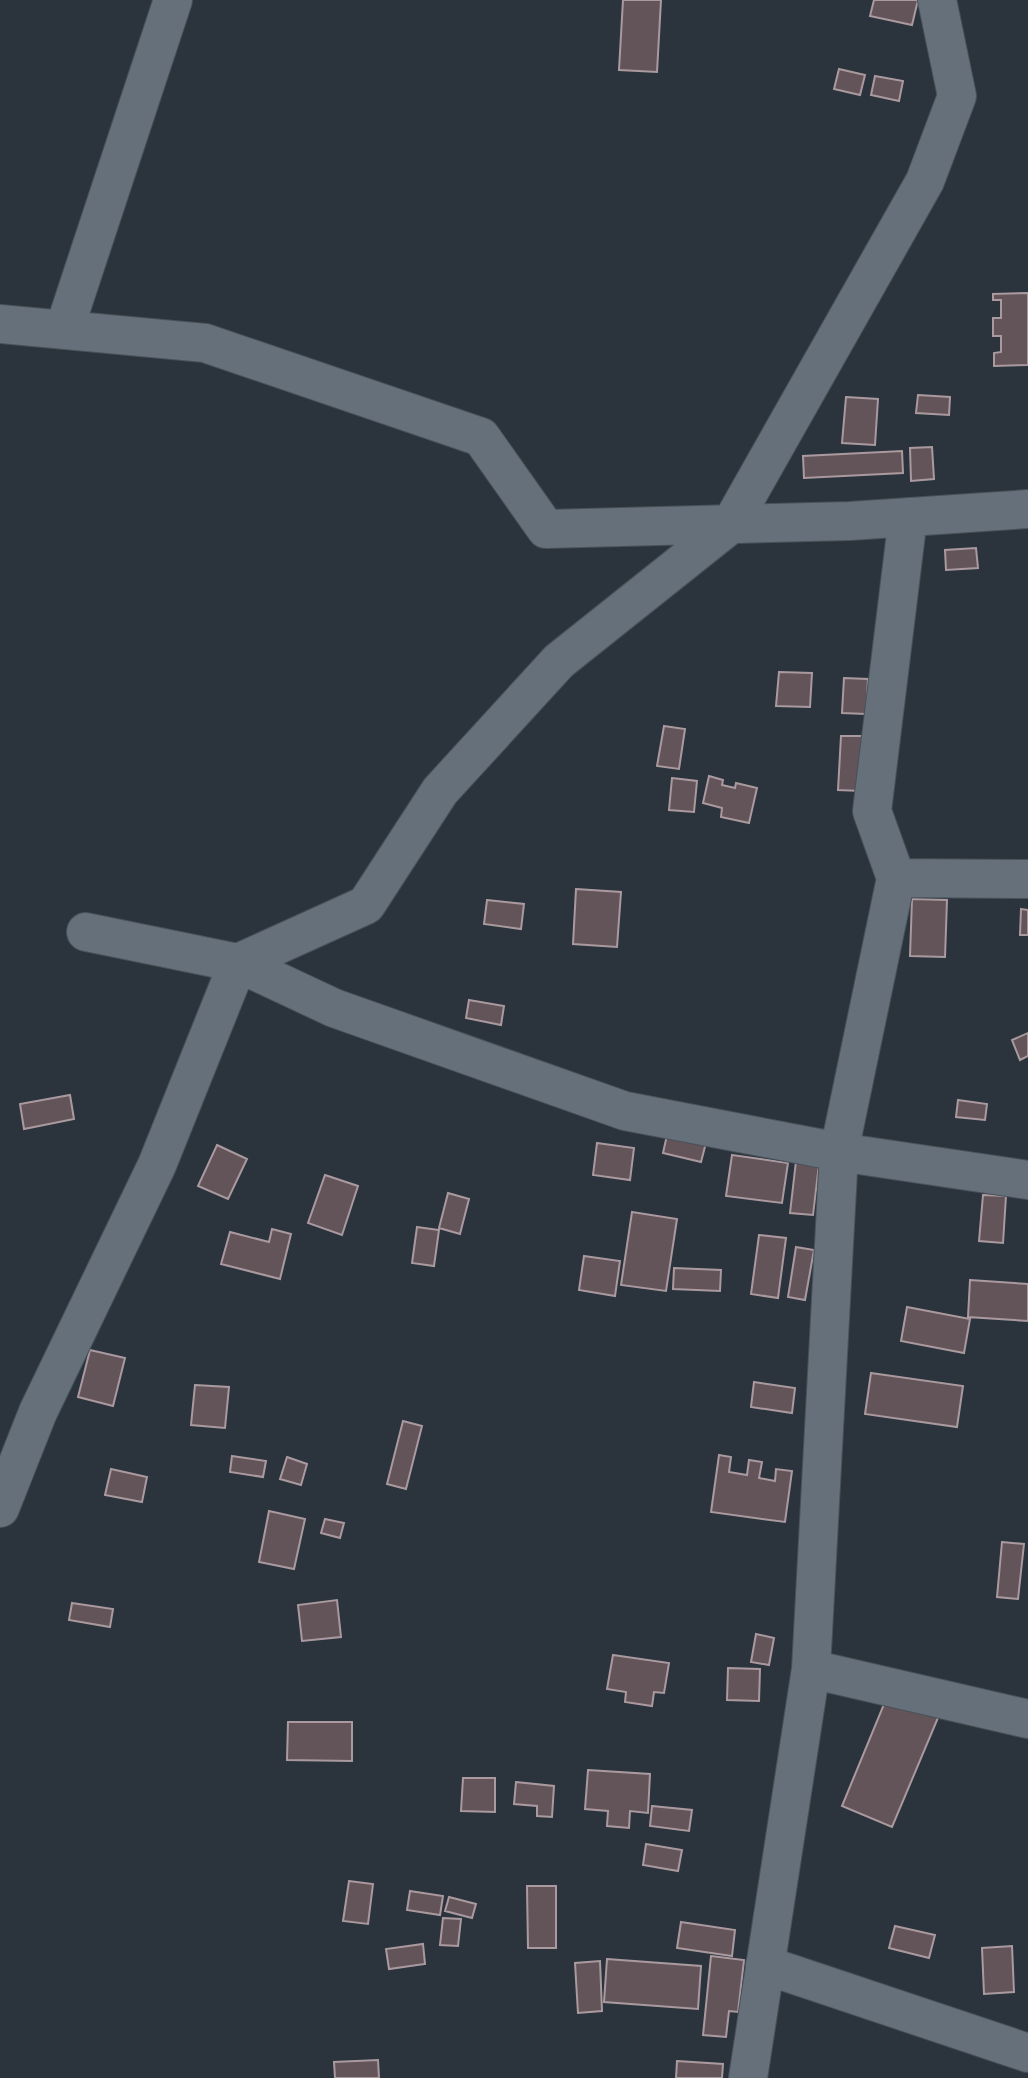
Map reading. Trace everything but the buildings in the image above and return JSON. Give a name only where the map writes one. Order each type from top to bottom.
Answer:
[{"type":"street","points":[[64,330],[173,0]]},
{"type":"street","points":[[0,1508],[38,1412],[157,1165],[238,963],[366,905],[440,791],[559,661],[731,524],[925,181],[957,96],[937,0]]},
{"type":"street","points":[[0,324],[205,343],[481,437],[547,529],[908,517],[1028,509]]},
{"type":"street","points":[[748,2078],[811,1669],[839,1152],[896,878],[872,811],[908,517]]},
{"type":"street","points":[[896,878],[1028,879]]},
{"type":"street","points":[[86,932],[238,963],[334,1008],[625,1111],[839,1152],[1028,1180]]},
{"type":"street","points":[[811,1669],[1028,1719]]},
{"type":"street","points":[[765,1965],[1028,2053]]}]
